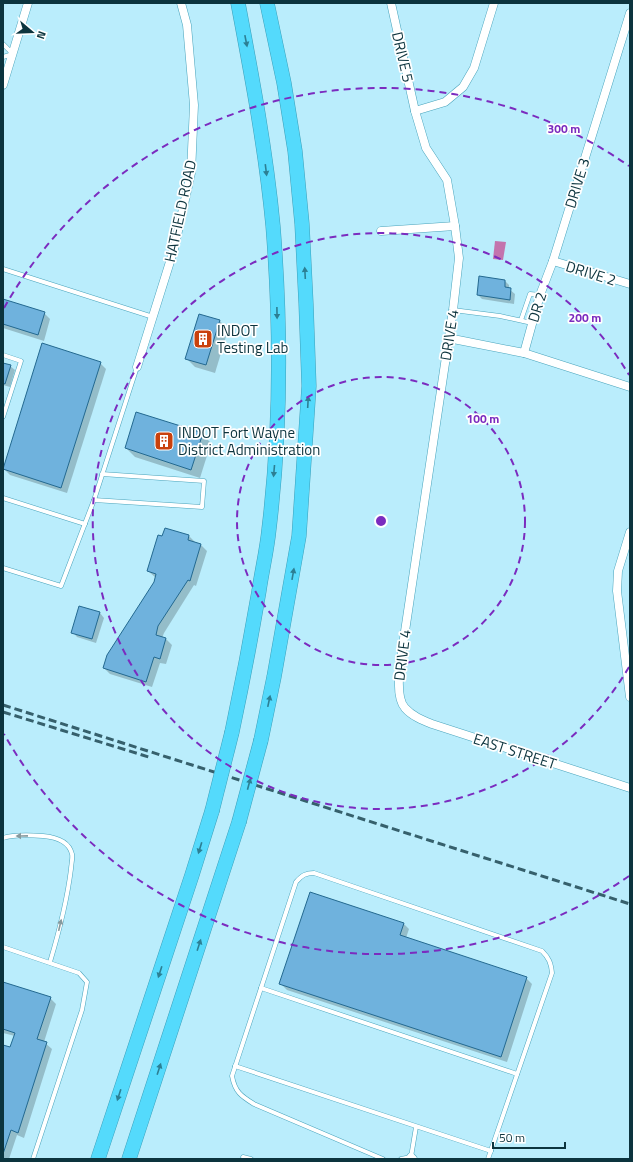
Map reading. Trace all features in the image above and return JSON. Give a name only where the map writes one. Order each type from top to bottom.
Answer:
[{"type":"highway","points":[[98,1159],[212,811],[232,732],[246,665],[269,530],[276,452],[278,384],[277,305],[273,226],[255,91],[238,3]]},
{"type":"highway","points":[[129,1159],[239,822],[261,740],[274,678],[299,536],[309,386],[302,232],[295,151],[284,83],[267,3]]},
{"type":"street","points":[[3,85],[28,3]]},
{"type":"street","name":"HATFIELD ROAD","points":[[137,368],[174,249],[191,172],[194,105],[187,25],[181,3]]},
{"type":"street","name":"DRIVE 5","points":[[391,3],[415,111]]},
{"type":"street","points":[[415,111],[445,102],[462,87],[474,68],[494,3]]},
{"type":"street","name":"DRIVE 3","points":[[553,261],[630,14]]},
{"type":"street","name":"DRIVE 4","points":[[404,707],[398,689],[404,638],[453,310],[459,258],[447,180],[426,148],[415,111]]},
{"type":"street","points":[[381,232],[455,226]]},
{"type":"street","name":"DRIVE 2","points":[[553,261],[630,284]]},
{"type":"street","name":"DR 2","points":[[524,353],[540,296],[553,261]]},
{"type":"street","points":[[448,338],[524,353],[630,387]]},
{"type":"street","points":[[630,532],[618,571],[617,591],[630,697]]},
{"type":"street","name":"EAST STREET","points":[[404,707],[417,717],[432,724],[630,788]]},
{"type":"lane","points":[[3,44],[13,54],[3,57]]},
{"type":"lane","points":[[3,269],[153,317]]},
{"type":"lane","points":[[521,320],[530,294],[540,296]]},
{"type":"lane","points":[[453,310],[490,314],[532,323]]},
{"type":"lane","points":[[3,355],[21,361],[3,417]]},
{"type":"lane","points":[[3,568],[61,586],[94,500],[137,368]]},
{"type":"lane","points":[[94,500],[202,507],[204,481],[102,474]]},
{"type":"lane","points":[[3,498],[85,524]]},
{"type":"lane","points":[[3,838],[9,836],[35,835],[52,837],[65,842],[72,854],[70,877],[50,962]]},
{"type":"lane","points":[[383,1159],[254,1104],[239,1093],[234,1086],[232,1076],[235,1066],[296,882],[301,876],[308,873],[314,873],[542,951],[548,957],[551,964],[552,973],[488,1159]]},
{"type":"lane","points":[[3,947],[79,973],[87,982],[82,1010],[33,1159]]},
{"type":"lane","points":[[261,988],[517,1074]]},
{"type":"lane","points":[[235,1066],[491,1151]]},
{"type":"lane","points":[[401,1159],[412,1158],[416,1127]]},
{"type":"lane","points":[[243,1156],[250,1159]]},
{"type":"shaded area","points":[[495,241],[506,242],[503,260],[493,259]]},
{"type":"building","points":[[479,276],[505,280],[505,287],[511,288],[510,300],[477,295]]},
{"type":"building","points":[[3,299],[45,312],[38,335],[3,324]]},
{"type":"building","name":"INDOT Testing Lab","points":[[199,314],[220,320],[206,365],[185,359]]},
{"type":"building","points":[[42,343],[101,362],[61,488],[3,469]]},
{"type":"building","points":[[3,363],[11,365],[5,384],[3,383]]},
{"type":"building","name":"INDOT Fort Wayne District Administration","points":[[136,412],[203,433],[191,470],[125,448]]},
{"type":"building","points":[[165,528],[189,535],[188,540],[201,544],[190,581],[188,580],[158,626],[156,635],[166,638],[160,659],[154,657],[146,682],[103,668],[107,655],[154,582],[156,574],[147,571],[158,535],[162,536]]},
{"type":"building","points":[[79,606],[100,612],[92,639],[71,633]]},
{"type":"building","points":[[310,892],[404,923],[400,935],[527,977],[501,1057],[279,984]]},
{"type":"building","points":[[3,982],[51,997],[37,1039],[47,1042],[18,1133],[11,1130],[3,1154],[3,1045],[10,1047],[15,1033],[3,1029]]},
{"type":"railway","points":[[3,705],[630,904]]},
{"type":"railway","points":[[3,712],[152,758]]},
{"type":"place","name":"INDOT Testing Lab","points":[[203,339]]},
{"type":"place","name":"INDOT Fort Wayne District Administration","points":[[164,441]]}]
